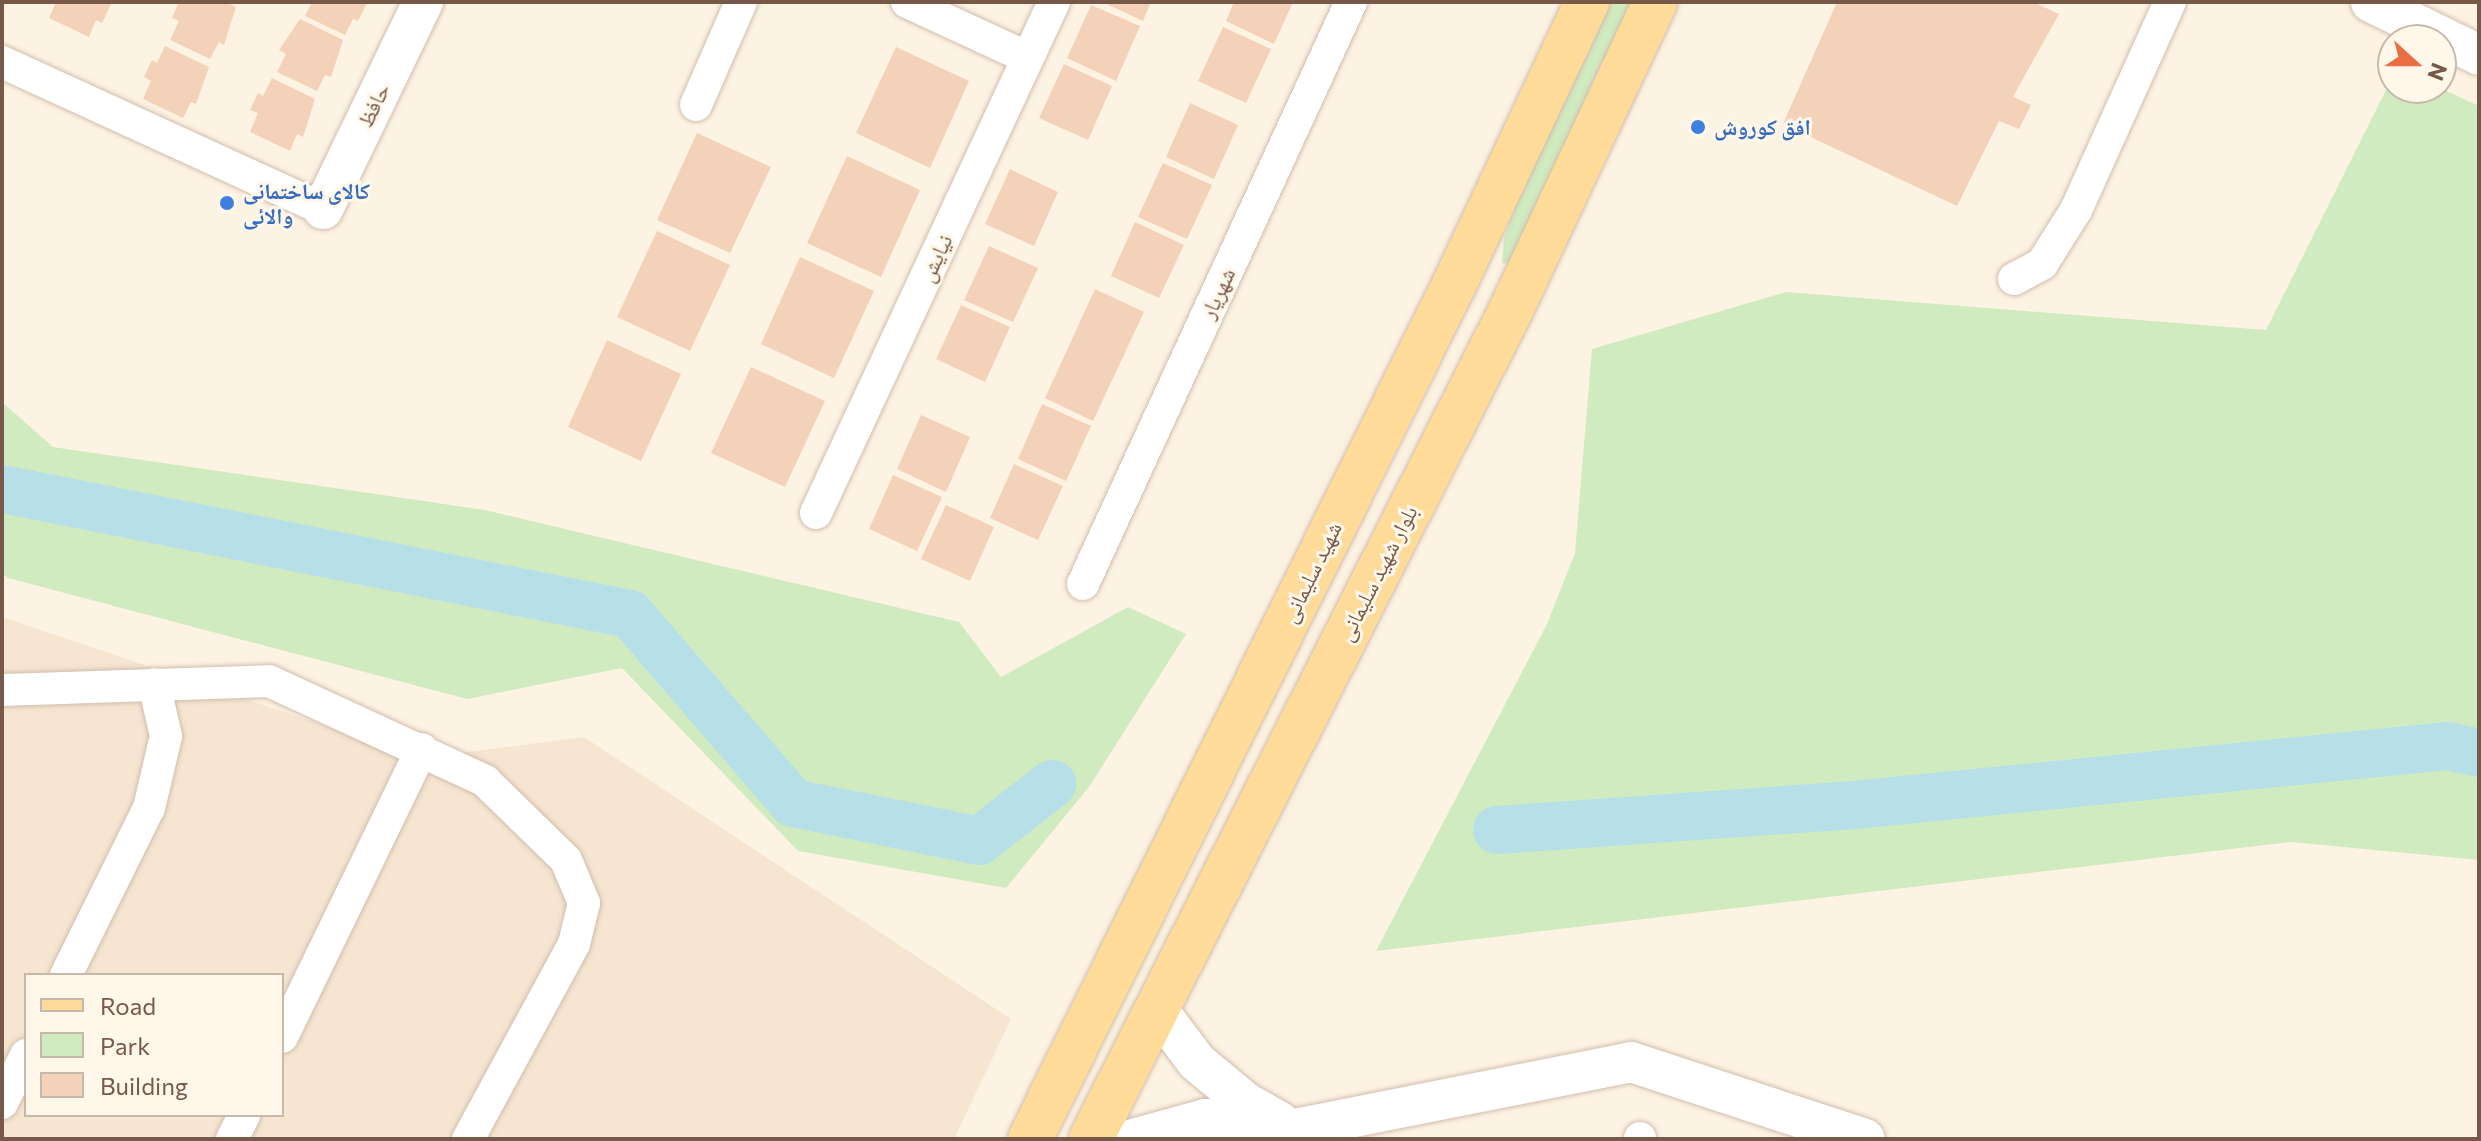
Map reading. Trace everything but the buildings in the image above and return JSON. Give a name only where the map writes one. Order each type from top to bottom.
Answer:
[{"type":"main road","name":"شهید سلیمانی","points":[[1030,1139],[1454,285],[1587,2]]},
{"type":"main road","name":"بلوار شهید سلیمانی","points":[[1091,1139],[1510,312],[1655,2]]},
{"type":"main road","points":[[1454,285],[1510,312]]},
{"type":"street","name":"حافظ","points":[[323,209],[423,2]]},
{"type":"street","points":[[696,105],[741,2]]},
{"type":"street","points":[[907,2],[1028,58]]},
{"type":"street","name":"نیایش","points":[[816,513],[1054,2]]},
{"type":"street","name":"شهریار","points":[[1083,584],[1351,2]]},
{"type":"street","points":[[2014,279],[2042,264],[2076,210],[2170,2]]},
{"type":"street","points":[[2371,2],[2479,55]]},
{"type":"street","points":[[2,62],[323,209]]},
{"type":"street","points":[[2,690],[269,681],[422,749],[485,781],[566,860],[584,903],[574,944],[468,1139]]},
{"type":"street","points":[[67,973],[149,808],[166,736],[154,684]]},
{"type":"street","points":[[284,1033],[422,749]]},
{"type":"street","points":[[1157,1009],[1197,1062],[1245,1102],[1294,1129]]},
{"type":"street","points":[[2,1103],[24,1059]]},
{"type":"street","points":[[1133,1139],[1205,1119],[1294,1129],[1631,1062],[1865,1139]]},
{"type":"street","points":[[232,1139],[243,1117]]},
{"type":"shaded area","points":[[2,617],[421,758],[584,737],[1011,1019],[954,1139],[2,1139]]},
{"type":"green space","points":[[1608,2],[1635,2],[1513,264],[1502,263],[1504,238],[1524,183]]},
{"type":"green space","points":[[2457,96],[2479,106],[2479,860],[2291,842],[1376,951],[1547,624],[1575,553],[1592,349],[1786,292],[2266,330],[2379,104],[2457,104]]},
{"type":"green space","points":[[2,402],[53,447],[485,510],[959,622],[1001,677],[1128,607],[1186,634],[1089,787],[1006,888],[798,851],[622,668],[467,699],[8,578],[2,573]]},
{"type":"waterway","points":[[2,489],[630,614],[793,803],[979,841],[1052,784]]},
{"type":"waterway","points":[[1497,830],[1844,806],[2447,746],[2479,753]]},
{"type":"place","name":"افق کوروش","points":[[1698,127]]},
{"type":"place","name":"کالای ساختمانی والائی","points":[[227,203]]}]
